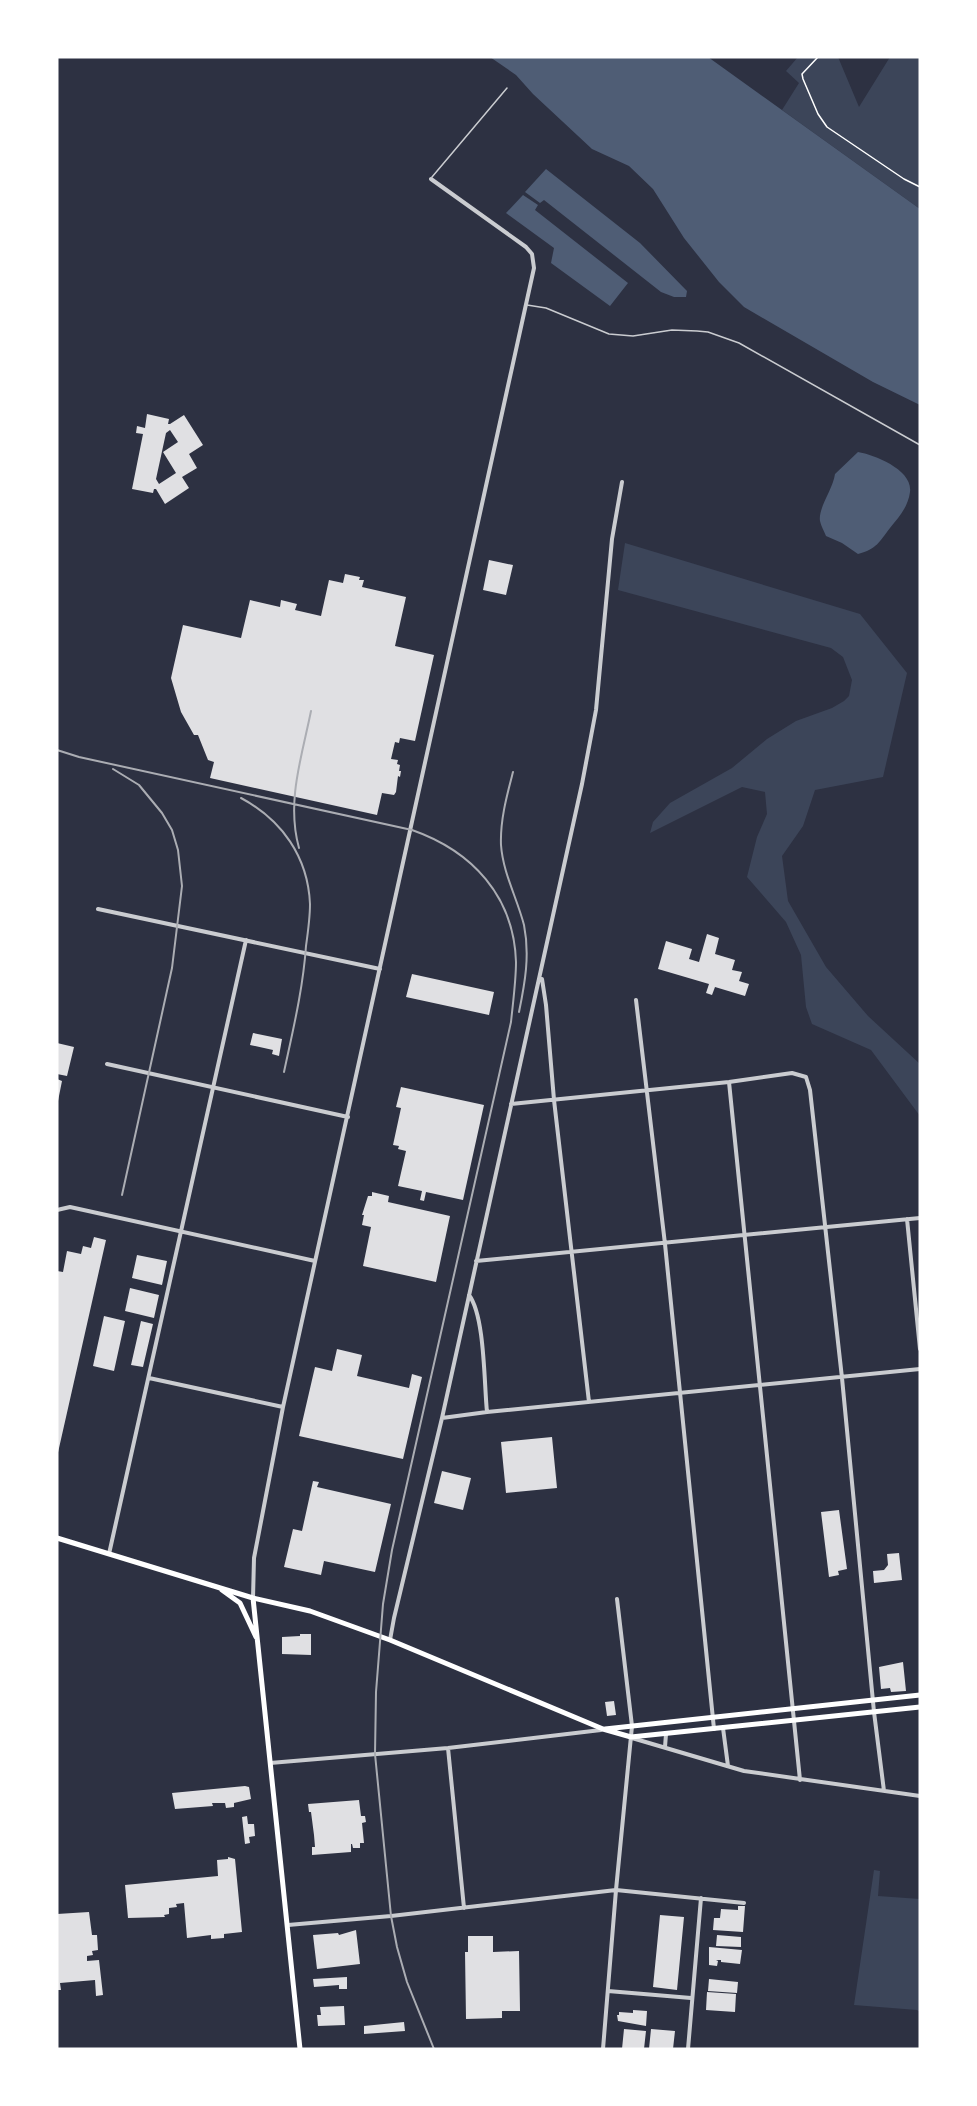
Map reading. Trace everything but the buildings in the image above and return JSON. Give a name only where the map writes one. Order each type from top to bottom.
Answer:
[{"type":"main road","points":[[57,1538],[253,1598],[310,1611],[390,1640],[603,1729],[631,1737],[920,1707]]},
{"type":"main road","points":[[216,1586],[240,1603],[257,1640]]},
{"type":"main road","points":[[253,1598],[300,2049]]},
{"type":"main road","points":[[603,1729],[920,1695]]},
{"type":"street","points":[[253,1598],[254,1558],[283,1407],[534,268],[532,254],[526,247],[431,179]]},
{"type":"street","points":[[390,1640],[541,975],[596,710],[612,539],[622,482]]},
{"type":"street","points":[[98,909],[380,969]]},
{"type":"street","points":[[109,1554],[246,940]]},
{"type":"street","points":[[541,975],[589,1402]]},
{"type":"street","points":[[636,1000],[680,1393],[714,1729]]},
{"type":"street","points":[[107,1064],[348,1117]]},
{"type":"street","points":[[511,1104],[792,1074],[806,1077],[810,1090],[842,1378],[874,1712],[884,1791]]},
{"type":"street","points":[[729,1082],[801,1780]]},
{"type":"street","points":[[57,1210],[70,1207],[315,1261]]},
{"type":"street","points":[[476,1261],[920,1218]]},
{"type":"street","points":[[907,1219],[920,1349]]},
{"type":"street","points":[[469,1294],[479,1319],[486,1412]]},
{"type":"street","points":[[442,1418],[920,1369]]},
{"type":"street","points":[[149,1378],[283,1407]]},
{"type":"street","points":[[603,2049],[632,1726],[618,1599]]},
{"type":"street","points":[[723,1728],[728,1766]]},
{"type":"street","points":[[270,1763],[448,1748],[603,1729]]},
{"type":"street","points":[[665,1748],[666,1734]]},
{"type":"street","points":[[631,1737],[744,1771],[920,1796]]},
{"type":"street","points":[[448,1748],[464,1908]]},
{"type":"street","points":[[288,1925],[616,1890],[744,1904]]},
{"type":"street","points":[[688,2049],[701,1898]]},
{"type":"street","points":[[608,1991],[692,1998]]},
{"type":"lane","points":[[431,179],[507,88]]},
{"type":"lane","points":[[526,304],[546,308],[597,330],[621,336],[686,330],[708,332],[725,337],[920,445]]},
{"type":"path","points":[[818,57],[802,74],[818,114],[827,127],[920,188]]},
{"type":"shaded area","points":[[490,57],[708,57],[920,209],[920,405],[873,382],[744,307],[719,282],[684,238],[653,189],[629,166],[592,149],[516,75]]},
{"type":"shaded area","points":[[798,57],[838,57],[859,107],[890,57],[920,57],[920,209],[782,110],[799,83],[786,71]]},
{"type":"shaded area","points":[[546,169],[640,243],[687,291],[686,297],[674,297],[661,292],[544,200],[540,203],[525,192]]},
{"type":"shaded area","points":[[523,195],[538,205],[535,210],[628,283],[610,306],[551,263],[554,248],[506,213]]},
{"type":"shaded area","points":[[858,452],[874,456],[899,470],[906,477],[910,492],[903,512],[880,541],[869,550],[858,554],[826,536],[820,523],[820,516],[835,474]]},
{"type":"shaded area","points":[[625,543],[860,614],[907,673],[883,777],[815,790],[803,826],[782,856],[788,901],[826,967],[868,1016],[920,1064],[920,1116],[871,1050],[812,1024],[806,1007],[801,955],[786,922],[747,877],[757,837],[767,814],[765,792],[742,787],[650,833],[653,822],[670,803],[732,768],[767,739],[796,721],[832,708],[844,701],[849,696],[852,680],[843,657],[831,648],[618,590]]},
{"type":"shaded area","points":[[874,1870],[880,1871],[878,1896],[920,1899],[920,2012],[854,2005]]},
{"type":"railway","points":[[299,848],[295,831],[295,796],[311,711]]},
{"type":"railway","points":[[57,750],[79,757],[412,830],[434,839],[471,864],[486,879],[507,916],[516,962],[511,1022],[392,1550],[383,1604],[376,1692],[375,1754],[391,1916],[407,1982],[434,2049]]},
{"type":"railway","points":[[113,769],[139,785],[162,813],[172,830],[178,850],[182,886],[172,968],[122,1195]]},
{"type":"railway","points":[[513,772],[503,817],[501,845],[504,866],[526,936],[526,969],[519,1012]]},
{"type":"railway","points":[[241,798],[269,817],[290,842],[298,856],[308,887],[310,914],[303,978],[284,1072]]}]
